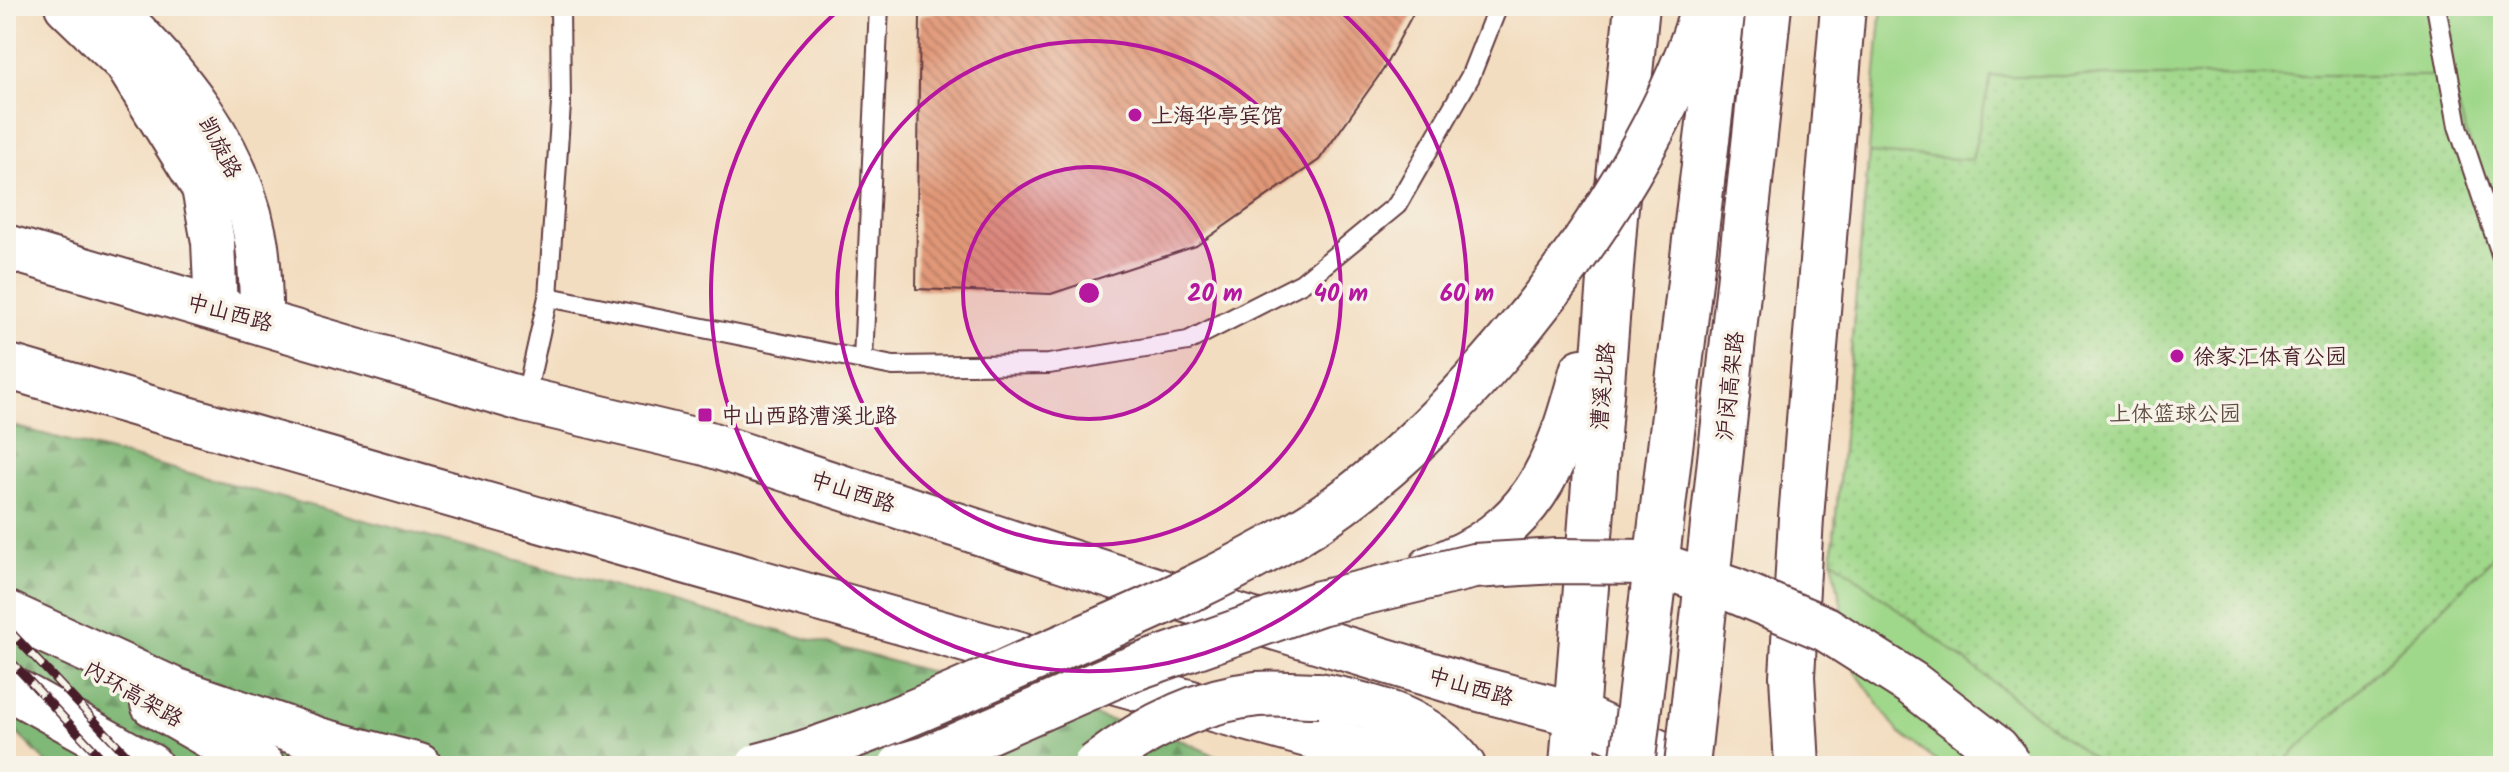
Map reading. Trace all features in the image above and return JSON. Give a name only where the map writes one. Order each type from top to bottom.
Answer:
[{"type":"main road","name":"漕溪北路","points":[[1572,766],[1615,216],[1637,6]]},
{"type":"main road","points":[[758,766],[812,752],[1102,629],[1311,524],[1383,471],[1450,409],[1505,346],[1570,260],[1626,177],[1665,105],[1704,6]]},
{"type":"main road","points":[[1632,766],[1723,6]]},
{"type":"main road","name":"沪闵高架路","points":[[1688,766],[1769,6]]},
{"type":"main road","points":[[1797,766],[1792,676],[1801,518],[1843,6]]},
{"type":"main road","points":[[1217,610],[1279,605],[1400,579],[1459,559],[1499,534],[1519,517],[1545,479],[1567,429],[1592,333],[1615,216]]},
{"type":"main road","name":"中山西路","points":[[6,247],[525,400],[706,443],[1217,610],[1472,687],[1575,714],[1688,766]]},
{"type":"main road","points":[[6,366],[489,508],[628,543],[1420,766]]},
{"type":"main road","points":[[901,766],[1002,728],[1126,671],[1320,603],[1474,566],[1557,561],[1650,562],[1733,590],[1826,629],[1911,683],[1997,749],[2010,766]]},
{"type":"main road","points":[[6,613],[174,690],[319,740],[419,766]]},
{"type":"main road","name":"内环高架路","points":[[6,620],[262,766]]},
{"type":"main road","points":[[6,686],[150,766]]},
{"type":"main road","points":[[1095,766],[1135,735],[1200,707],[1257,694],[1319,695],[1376,707],[1426,729],[1463,766]]},
{"type":"street","name":"凯旋路","points":[[66,6],[126,64],[203,188],[213,242],[216,309]]},
{"type":"street","name":"凯旋路","points":[[110,6],[159,54],[201,109],[240,179],[256,237],[262,320]]},
{"type":"lane","points":[[525,400],[548,297],[561,104],[560,6]]},
{"type":"lane","points":[[863,360],[879,6]]},
{"type":"lane","points":[[548,297],[893,366],[1049,364],[1188,341],[1302,283],[1397,205],[1470,77],[1498,6]]},
{"type":"lane","points":[[2436,6],[2458,126],[2503,260]]},
{"type":"green space","name":"上体篮球公园","points":[[1882,6],[2503,6],[2503,766],[1943,766],[1899,733],[1855,671],[1832,559]]},
{"type":"green space","name":"上体篮球公园","points":[[1991,76],[2449,76],[2503,253],[2503,548],[2280,766],[2103,766],[1832,559],[1869,153],[1972,160]]},
{"type":"green space","points":[[6,424],[1174,737],[1238,766],[50,766],[6,722]]},
{"type":"building","name":"上海华亭宾馆","points":[[955,6],[1417,6],[1383,70],[1319,160],[1196,246],[1051,294],[916,289],[920,16]]},
{"type":"railway","points":[[6,627],[137,766]]},
{"type":"railway","points":[[6,656],[109,766]]},
{"type":"place","name":"上海华亭宾馆","points":[[1135,115]]},
{"type":"place","name":"徐家汇体育公园","points":[[2177,356]]},
{"type":"place","name":"中山西路漕溪北路","points":[[705,415]]}]
